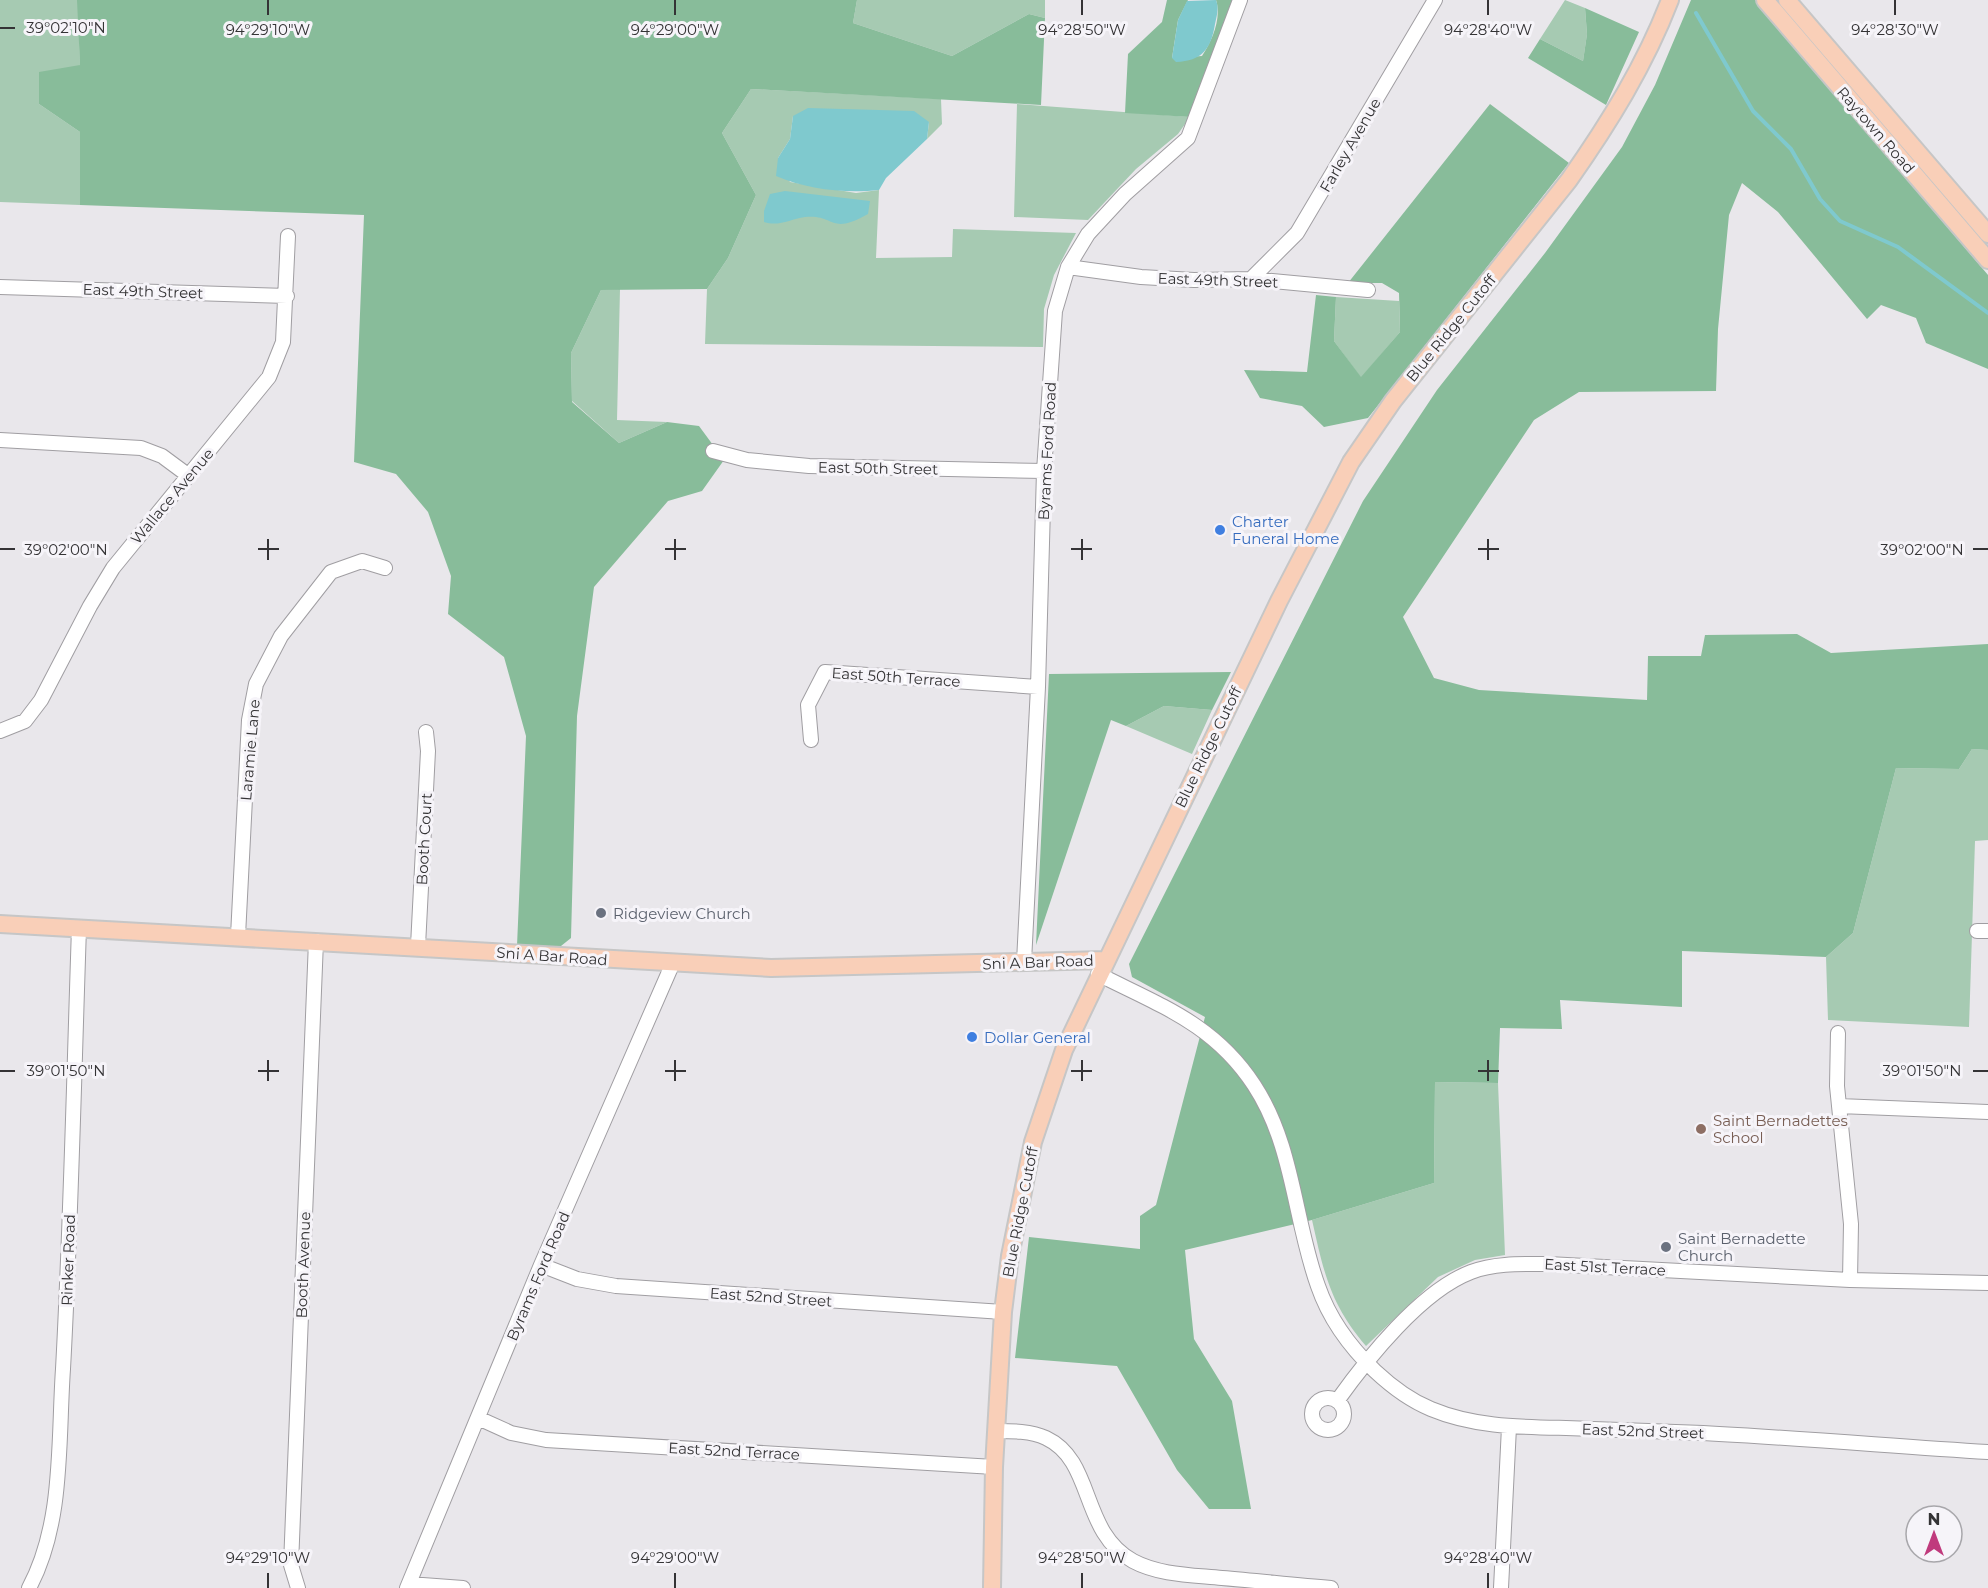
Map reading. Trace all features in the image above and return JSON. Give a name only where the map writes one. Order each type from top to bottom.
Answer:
[{"type":"main road","name":"Blue Ridge Cutoff","points":[[992,1588],[994,1467],[1003,1312],[1018,1208],[1033,1142],[1064,1050],[1279,601],[1351,462],[1393,401],[1569,180],[1595,143],[1648,51],[1670,0]]},
{"type":"main road","name":"Raytown Road","points":[[1765,0],[1988,260]]},
{"type":"main road","name":"Raytown Road","points":[[1788,0],[1988,234]]},
{"type":"main road","name":"Sni A Bar Road","points":[[0,924],[418,946],[672,965],[813,969],[1024,962],[1102,967]]},
{"type":"street","name":"Byrams Ford Road","points":[[1024,962],[1038,687],[1044,471],[1055,311],[1068,267],[1088,234],[1118,202],[1188,138],[1240,0]]},
{"type":"street","name":"Farley Avenue","points":[[1251,279],[1296,233],[1435,0]]},
{"type":"street","name":"Wallace Avenue","points":[[0,731],[25,721],[42,700],[90,606],[113,568],[269,377],[283,342],[287,296],[288,236]]},
{"type":"street","name":"East 49th Street","points":[[1068,267],[1141,277],[1194,280],[1251,279],[1368,290]]},
{"type":"street","name":"East 49th Street","points":[[0,287],[287,296]]},
{"type":"street","points":[[0,440],[114,444],[141,448],[162,456],[189,476]]},
{"type":"street","name":"East 50th Street","points":[[713,451],[747,460],[809,466],[1044,471]]},
{"type":"street","name":"Laramie Lane","points":[[238,936],[249,720],[256,684],[281,636],[331,572],[362,561],[385,568]]},
{"type":"street","name":"East 50th Terrace","points":[[811,740],[808,705],[825,672],[1038,687]]},
{"type":"street","name":"Booth Court","points":[[418,946],[428,751],[426,732]]},
{"type":"street","name":"Rinker Road","points":[[29,1588],[47,1540],[55,1498],[67,1296],[79,928]]},
{"type":"street","name":"Booth Avenue","points":[[298,1588],[291,1564],[316,941]]},
{"type":"street","name":"Byrams Ford Road","points":[[408,1586],[541,1265],[672,965]]},
{"type":"street","name":"Sni A Bar Road","points":[[1102,967],[1196,1024],[1228,1052],[1254,1085],[1270,1114],[1285,1153],[1317,1286],[1336,1326],[1365,1362]]},
{"type":"street","points":[[1839,1033],[1839,1106],[1851,1214],[1850,1280]]},
{"type":"street","points":[[1839,1106],[1988,1112]]},
{"type":"street","name":"East 51st Terrace","points":[[1365,1362],[1442,1287],[1471,1272],[1508,1264],[1988,1284]]},
{"type":"street","name":"East 52nd Street","points":[[541,1265],[577,1279],[616,1286],[1003,1312]]},
{"type":"street","points":[[1337,1401],[1365,1362]]},
{"type":"street","name":"East 52nd Street","points":[[1365,1362],[1393,1389],[1430,1409],[1470,1421],[1509,1427],[1703,1433],[1988,1452]]},
{"type":"street","name":"East 52nd Terrace","points":[[478,1418],[511,1433],[546,1440],[994,1467]]},
{"type":"street","points":[[1501,1588],[1509,1427]]},
{"type":"street","points":[[996,1431],[1025,1432],[1046,1438],[1061,1449],[1081,1474],[1090,1509],[1103,1534],[1130,1560],[1171,1573],[1331,1588]]},
{"type":"street","points":[[408,1586],[463,1588]]},
{"type":"green space","points":[[0,0],[78,0],[80,65],[39,104],[80,132],[80,205],[0,202]]},
{"type":"green space","points":[[77,0],[857,0],[853,23],[952,56],[1029,14],[1045,18],[1041,105],[751,89],[722,133],[756,195],[728,258],[707,289],[601,290],[571,353],[572,402],[619,443],[667,422],[699,426],[724,460],[702,491],[668,501],[594,587],[577,716],[571,938],[561,946],[517,946],[526,736],[504,657],[448,614],[451,576],[428,512],[396,474],[354,462],[364,215],[80,205],[80,132],[39,104],[39,72],[80,65]]},
{"type":"green space","points":[[857,0],[1045,0],[1045,18],[1029,14],[952,56],[853,23]]},
{"type":"green space","points":[[1167,0],[1188,0],[1178,20],[1172,58],[1202,56],[1217,22],[1216,0],[1235,0],[1190,117],[1125,113],[1128,54],[1162,22]]},
{"type":"green space","points":[[1565,0],[1585,8],[1587,34],[1583,61],[1540,39]]},
{"type":"green space","points":[[1691,0],[1756,0],[1988,275],[1988,369],[1926,343],[1916,318],[1881,305],[1867,319],[1778,212],[1742,183],[1729,215],[1718,329],[1716,391],[1579,392],[1534,420],[1403,617],[1434,678],[1479,690],[1647,700],[1648,656],[1701,656],[1705,635],[1797,634],[1831,653],[1988,644],[1988,750],[1972,749],[1959,769],[1896,768],[1853,933],[1826,957],[1682,951],[1682,1007],[1560,1000],[1562,1029],[1500,1028],[1498,1083],[1435,1082],[1434,1183],[1312,1220],[1185,1250],[1194,1339],[1232,1401],[1251,1509],[1209,1509],[1177,1470],[1117,1366],[1015,1358],[1029,1237],[1140,1249],[1140,1216],[1156,1205],[1205,1017],[1132,977],[1129,964],[1363,501],[1437,390],[1545,253],[1622,147],[1655,85]]},
{"type":"green space","points":[[1585,8],[1639,32],[1606,105],[1528,58],[1540,39],[1583,61],[1587,34]]},
{"type":"green space","points":[[751,89],[941,99],[942,124],[927,139],[929,122],[793,116],[790,139],[778,158],[790,182],[856,193],[879,190],[876,258],[952,257],[953,229],[1076,233],[1054,275],[1044,309],[1043,347],[705,344],[707,289],[728,258],[756,195],[722,133]]},
{"type":"green space","points":[[1017,104],[1190,117],[1178,134],[1136,169],[1088,220],[1014,217]]},
{"type":"green space","points":[[1490,104],[1569,163],[1368,418],[1324,427],[1302,406],[1260,398],[1244,370],[1307,372],[1316,295],[1336,297],[1334,341],[1361,377],[1400,332],[1399,293],[1382,283],[1348,283]]},
{"type":"green space","points":[[620,289],[617,420],[667,422],[619,443],[572,401],[571,353],[601,290]]},
{"type":"green space","points":[[1336,297],[1399,301],[1400,332],[1361,378],[1334,341]]},
{"type":"green space","points":[[1231,672],[1212,710],[1164,706],[1126,726],[1111,720],[1036,945],[1049,674]]},
{"type":"green space","points":[[1164,706],[1212,710],[1192,754],[1126,726]]},
{"type":"green space","points":[[1972,749],[1988,750],[1988,840],[1975,841],[1969,1027],[1828,1020],[1826,957],[1853,933],[1896,768],[1959,769]]},
{"type":"green space","points":[[1435,1082],[1498,1083],[1505,1255],[1475,1260],[1438,1277],[1366,1346],[1336,1302],[1320,1256],[1312,1220],[1434,1183]]},
{"type":"water","points":[[1216,0],[1217,15],[1208,47],[1199,56],[1176,62],[1172,58],[1178,20],[1187,1]]},
{"type":"water","points":[[808,108],[914,111],[929,122],[927,139],[886,178],[879,190],[840,191],[800,184],[776,176],[778,158],[790,139],[793,116]]},
{"type":"water","points":[[785,191],[870,201],[868,214],[839,224],[815,217],[780,223],[764,222],[764,211],[770,194]]},
{"type":"waterway","points":[[1696,13],[1753,111],[1791,149],[1820,199],[1840,221],[1898,247],[1988,313]]},
{"type":"place","name":"Charter Funeral Home","points":[[1220,530]]},
{"type":"place","name":"Ridgeview Church","points":[[601,913]]},
{"type":"place","name":"Dollar General","points":[[972,1037]]},
{"type":"place","name":"Saint Bernadettes School","points":[[1701,1129]]},
{"type":"place","name":"Saint Bernadette Church","points":[[1666,1247]]}]
